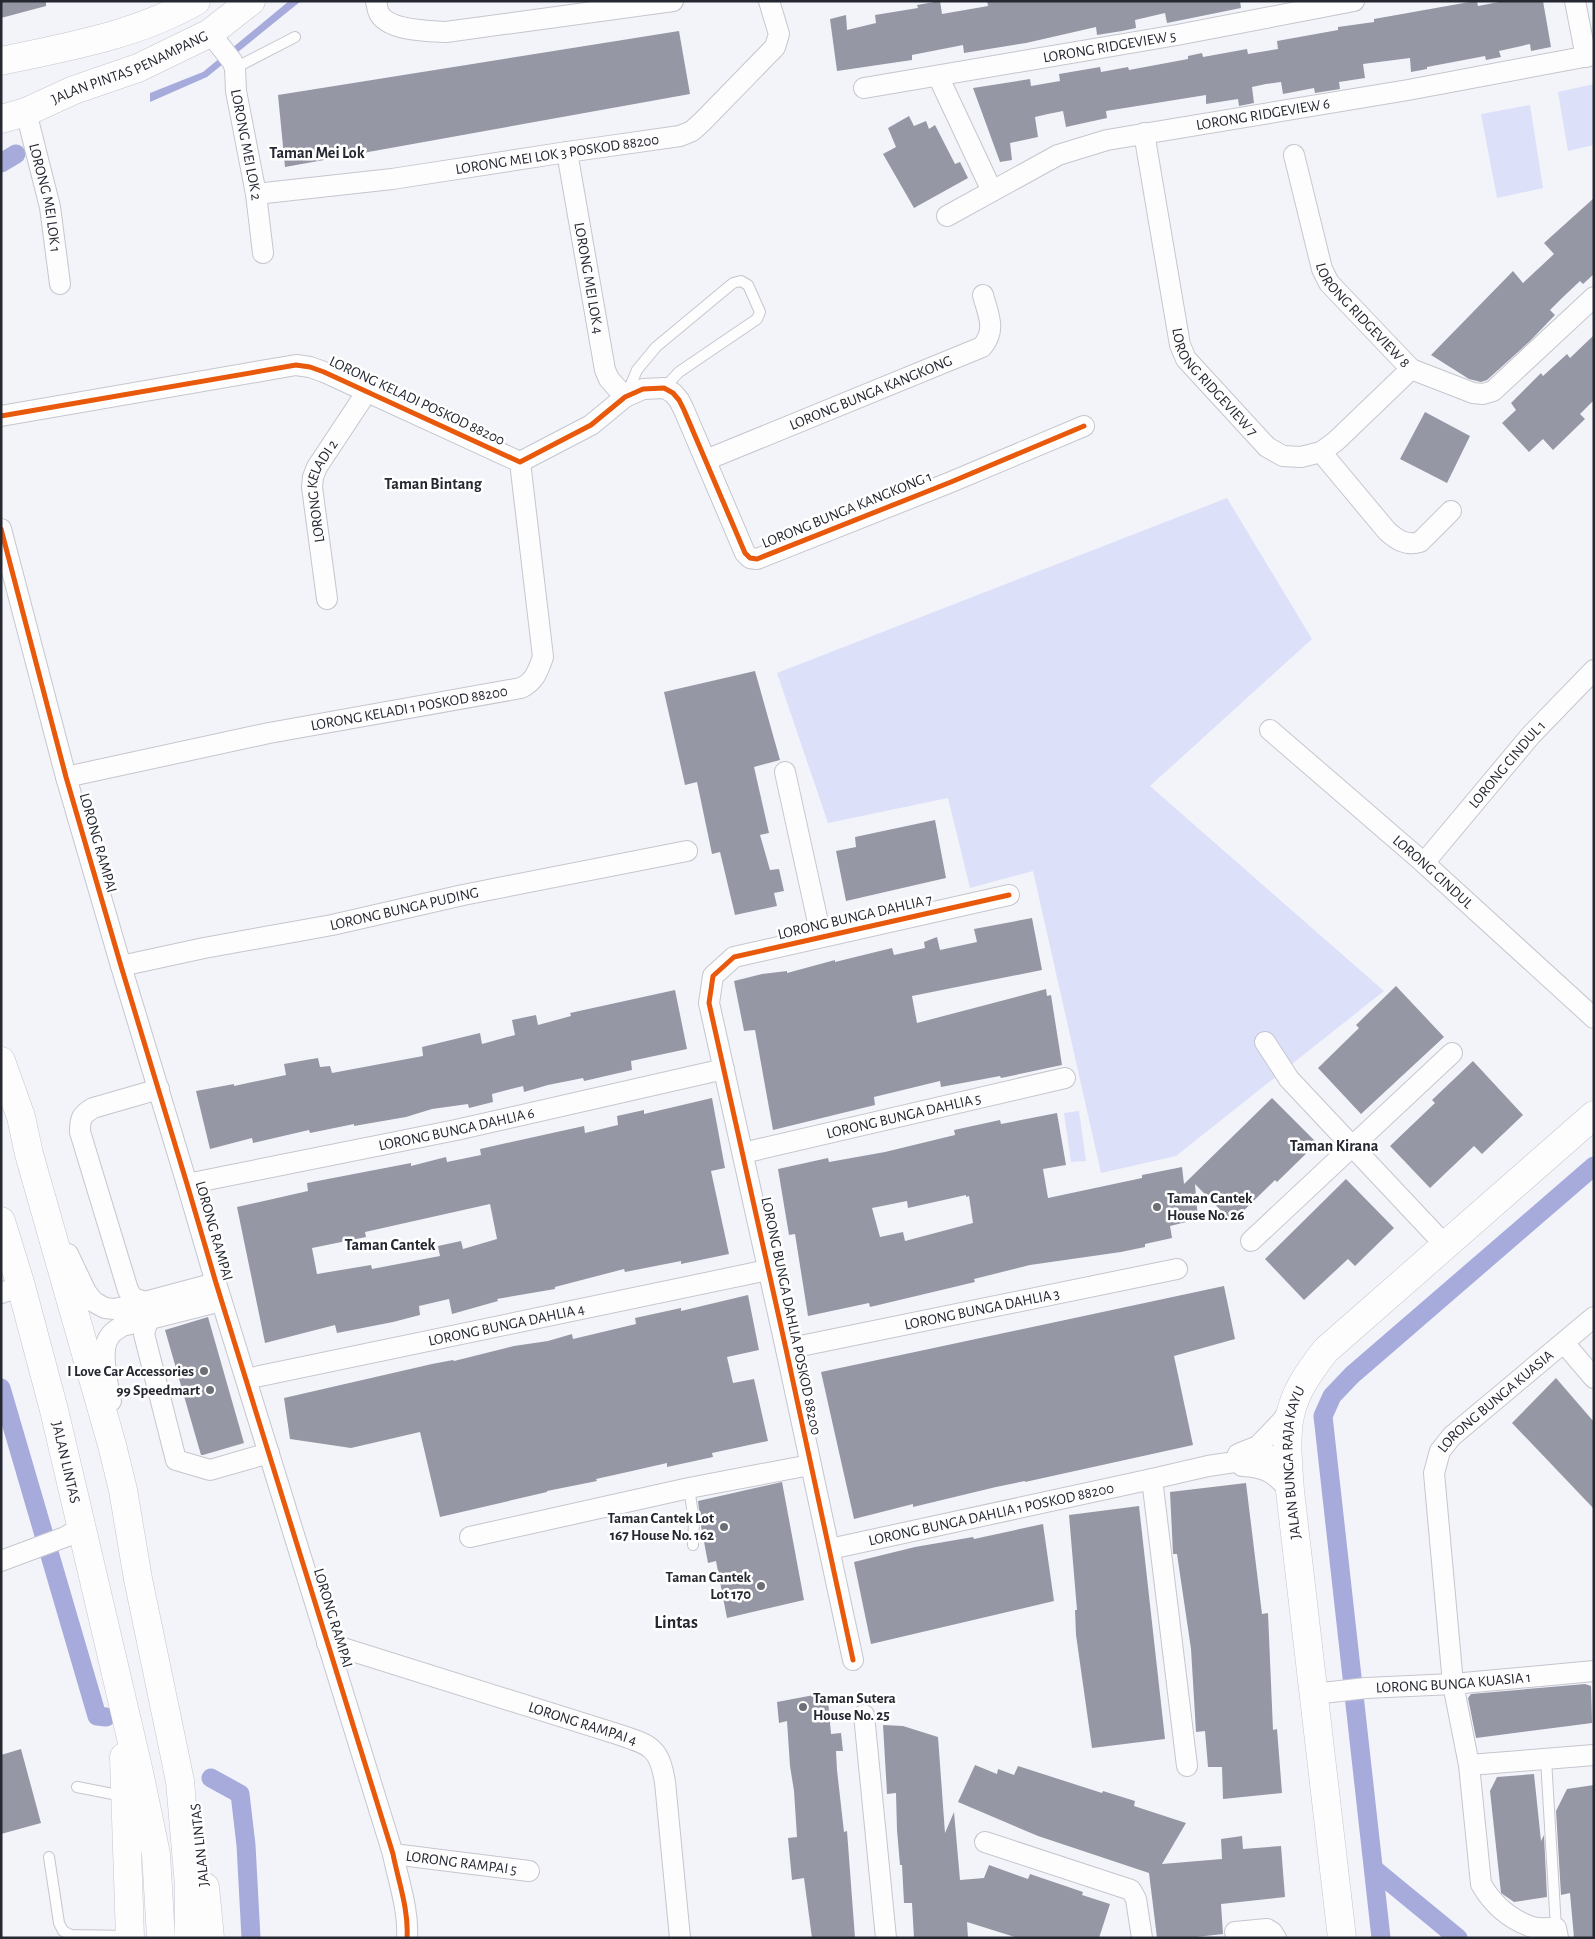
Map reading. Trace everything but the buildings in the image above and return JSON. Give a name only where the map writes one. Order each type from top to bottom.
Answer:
[{"type":"main road","name":"JALAN PINTAS PENAMPANG","points":[[1,61],[65,48],[116,34],[173,14],[196,1]]},
{"type":"main road","name":"JALAN PINTAS PENAMPANG","points":[[14,115],[74,90],[138,68],[210,32],[251,1]]},
{"type":"main road","name":"JALAN LINTAS","points":[[1,1061],[21,1117],[28,1154],[160,1614],[178,1739],[189,1886],[189,1938]]},
{"type":"main road","name":"JALAN BUNGA RAJA KAYU","points":[[1342,1938],[1331,1849],[1326,1693],[1290,1491],[1286,1431],[1289,1411],[1308,1372],[1326,1350],[1594,1115]]},
{"type":"main road","name":"JALAN LINTAS","points":[[1,1221],[11,1289],[54,1410],[73,1533],[122,1697],[156,1854],[161,1938]]},
{"type":"main road","name":"JALAN LINTAS","points":[[122,1697],[130,1937]]},
{"type":"main road","name":"JALAN LINTAS","points":[[178,1739],[198,1810],[210,1938]]},
{"type":"street","points":[[376,1],[380,14],[391,23],[422,31],[446,32],[673,1]]},
{"type":"street","name":"LORONG MEI LOK 3 POSKOD 88200","points":[[256,194],[392,179],[680,136],[692,130],[775,47],[779,34],[768,1]]},
{"type":"street","name":"LORONG RIDGEVIEW 5","points":[[864,88],[1177,35],[1354,1]]},
{"type":"street","points":[[1575,1],[1590,56]]},
{"type":"street","points":[[210,32],[233,64]]},
{"type":"street","name":"LORONG RIDGEVIEW 6","points":[[947,216],[1058,155],[1106,140],[1408,90],[1590,56]]},
{"type":"street","name":"LORONG MEI LOK 2","points":[[233,64],[236,91],[256,194],[262,253]]},
{"type":"street","points":[[938,76],[992,191]]},
{"type":"street","name":"LORONG MEI LOK 1","points":[[14,115],[50,207],[60,284]]},
{"type":"street","name":"LORONG RIDGEVIEW 7","points":[[1144,133],[1180,345],[1186,359],[1267,447],[1283,456],[1301,457],[1321,452],[1336,441],[1411,368]]},
{"type":"street","name":"LORONG MEI LOK 4","points":[[567,152],[606,370],[609,379],[625,397]]},
{"type":"street","name":"LORONG RIDGEVIEW 8","points":[[1294,155],[1322,269],[1329,283],[1411,368],[1473,393],[1483,394],[1493,390],[1594,297]]},
{"type":"street","name":"LORONG BUNGA KANGKONG","points":[[706,460],[982,347],[989,339],[992,330],[983,295]]},
{"type":"street","name":"LORONG KELADI POSKOD 88200","points":[[1,416],[296,365],[324,372],[366,393],[520,462]]},
{"type":"street","points":[[520,462],[591,425],[625,397],[644,390],[664,388]]},
{"type":"street","name":"LORONG BUNGA KANGKONG 1","points":[[664,388],[673,393],[679,400],[745,553],[750,558],[758,559],[942,486],[1084,426]]},
{"type":"street","name":"LORONG KELADI 2","points":[[327,599],[312,487],[313,477],[317,467],[366,393]]},
{"type":"street","points":[[1321,452],[1387,530],[1404,543],[1413,544],[1420,542],[1451,511]]},
{"type":"street","name":"LORONG KELADI 1 POSKOD 88200","points":[[66,776],[269,733],[521,688],[530,684],[537,675],[543,657],[520,462]]},
{"type":"street","name":"LORONG RAMPAI","points":[[1,528],[66,776],[121,966],[188,1184],[218,1292],[393,1854],[408,1929],[407,1938]]},
{"type":"street","name":"LORONG CINDUL 1","points":[[1424,863],[1531,736],[1594,670]]},
{"type":"street","name":"LORONG CINDUL","points":[[1270,730],[1424,863],[1594,1018]]},
{"type":"street","points":[[785,772],[821,936]]},
{"type":"street","name":"LORONG BUNGA PUDING","points":[[121,966],[204,948],[332,925],[462,895],[688,851]]},
{"type":"street","name":"LORONG BUNGA DAHLIA 7","points":[[713,976],[734,957],[1009,895]]},
{"type":"street","name":"LORONG BUNGA DAHLIA POSKOD 88200","points":[[713,976],[709,1003],[853,1660]]},
{"type":"street","points":[[1265,1042],[1289,1079],[1445,1245]]},
{"type":"street","points":[[1251,1241],[1452,1054]]},
{"type":"street","name":"LORONG BUNGA DAHLIA 6","points":[[188,1184],[456,1130],[724,1069]]},
{"type":"street","name":"LORONG BUNGA DAHLIA 5","points":[[743,1153],[1064,1078]]},
{"type":"street","points":[[147,1311],[133,1298],[128,1290],[80,1132],[80,1120],[84,1113],[93,1108],[159,1089]]},
{"type":"street","points":[[28,1154],[76,1273],[86,1292],[94,1302],[105,1308],[147,1311]]},
{"type":"street","name":"LORONG BUNGA DAHLIA 4","points":[[246,1379],[768,1270]]},
{"type":"street","name":"LORONG BUNGA DAHLIA 3","points":[[786,1349],[1177,1270]]},
{"type":"street","points":[[112,1445],[106,1342],[110,1334],[147,1311],[218,1292]]},
{"type":"street","points":[[147,1311],[144,1334],[176,1460],[210,1470],[269,1453]]},
{"type":"street","name":"LORONG BUNGA KUASIA","points":[[1557,1933],[1534,1928],[1498,1908],[1488,1897],[1481,1884],[1470,1765],[1453,1684],[1434,1473],[1440,1451],[1452,1436],[1594,1317]]},
{"type":"street","points":[[1564,1343],[1594,1378]]},
{"type":"street","points":[[1208,1466],[1258,1446],[1289,1411]]},
{"type":"street","points":[[1208,1466],[1287,1454]]},
{"type":"street","points":[[470,1536],[689,1488],[810,1465]]},
{"type":"street","points":[[1208,1466],[1252,1467],[1270,1471],[1290,1491]]},
{"type":"street","name":"LORONG BUNGA DAHLIA 1 POSKOD 88200","points":[[830,1549],[1208,1466]]},
{"type":"street","points":[[1152,1479],[1187,1766]]},
{"type":"street","points":[[1,1561],[73,1533]]},
{"type":"street","name":"LORONG RAMPAI 4","points":[[327,1644],[617,1734],[655,1750],[666,1782],[680,1938]]},
{"type":"street","name":"LORONG BUNGA KUASIA 1","points":[[1326,1693],[1366,1688],[1453,1684],[1594,1671]]},
{"type":"street","points":[[864,1715],[886,1938]]},
{"type":"street","points":[[1470,1765],[1594,1755]]},
{"type":"street","points":[[985,1842],[1131,1890],[1136,1899],[1142,1938]]},
{"type":"street","name":"LORONG RAMPAI 5","points":[[393,1854],[529,1871]]},
{"type":"street","points":[[1235,1932],[1267,1929],[1276,1938]]},
{"type":"lane","points":[[233,64],[295,37]]},
{"type":"lane","points":[[625,397],[637,370],[656,347],[733,283],[741,281],[748,285],[760,312],[758,319],[679,372],[664,388]]},
{"type":"lane","points":[[689,1488],[694,1522],[694,1546]]},
{"type":"lane","points":[[1546,1759],[1557,1933]]},
{"type":"lane","points":[[77,1788],[124,1796]]},
{"type":"lane","points":[[49,1857],[59,1923],[63,1931],[71,1935],[130,1937]]},
{"type":"shaded area","points":[[1594,84],[1594,145],[1568,151],[1558,92]]},
{"type":"shaded area","points":[[1530,105],[1543,188],[1497,198],[1481,114]]},
{"type":"shaded area","points":[[1227,498],[1312,639],[1150,786],[1384,991],[1176,1156],[1101,1173],[1033,871],[970,888],[948,798],[828,823],[777,673]]},
{"type":"shaded area","points":[[1079,1111],[1086,1161],[1071,1162],[1064,1113]]},
{"type":"water","points":[[289,1],[301,1],[207,77],[150,102],[150,93],[203,72]]},
{"type":"waterway","points":[[1,163],[16,154]]},
{"type":"waterway","points":[[1381,1938],[1323,1416],[1332,1396],[1352,1375],[1594,1166]]},
{"type":"waterway","points":[[1,1388],[97,1716],[106,1717]]},
{"type":"waterway","points":[[211,1778],[240,1794],[246,1845],[251,1938]]},
{"type":"waterway","points":[[1374,1869],[1458,1938]]},
{"type":"cycle path","points":[[1,416],[296,365],[324,372],[520,462],[591,425],[625,397],[643,389],[664,388],[673,393],[684,410],[745,553],[750,558],[757,559],[951,482],[1084,426]]},
{"type":"cycle path","points":[[1,529],[66,777],[121,966],[216,1283],[393,1854],[405,1906],[407,1938]]},
{"type":"cycle path","points":[[853,1660],[709,1003],[713,976],[734,957],[1009,895]]},
{"type":"place","name":"Taman Cantek House No. 26","points":[[1157,1207]]},
{"type":"place","name":"I Love Car Accessories","points":[[204,1371]]},
{"type":"place","name":"99 Speedmart","points":[[210,1390]]},
{"type":"place","name":"Taman Cantek Lot 167 House No. 162","points":[[724,1527]]},
{"type":"place","name":"Taman Cantek Lot 170","points":[[761,1586]]},
{"type":"place","name":"Taman Sutera House No. 25","points":[[803,1707]]},
{"type":"district","name":"Taman Mei Lok","points":[[317,153]]},
{"type":"district","name":"Taman Bintang","points":[[433,484]]},
{"type":"district","name":"Taman Kirana","points":[[1334,1146]]},
{"type":"district","name":"Taman Cantek","points":[[390,1245]]},
{"type":"district","name":"Lintas","points":[[676,1623]]}]
